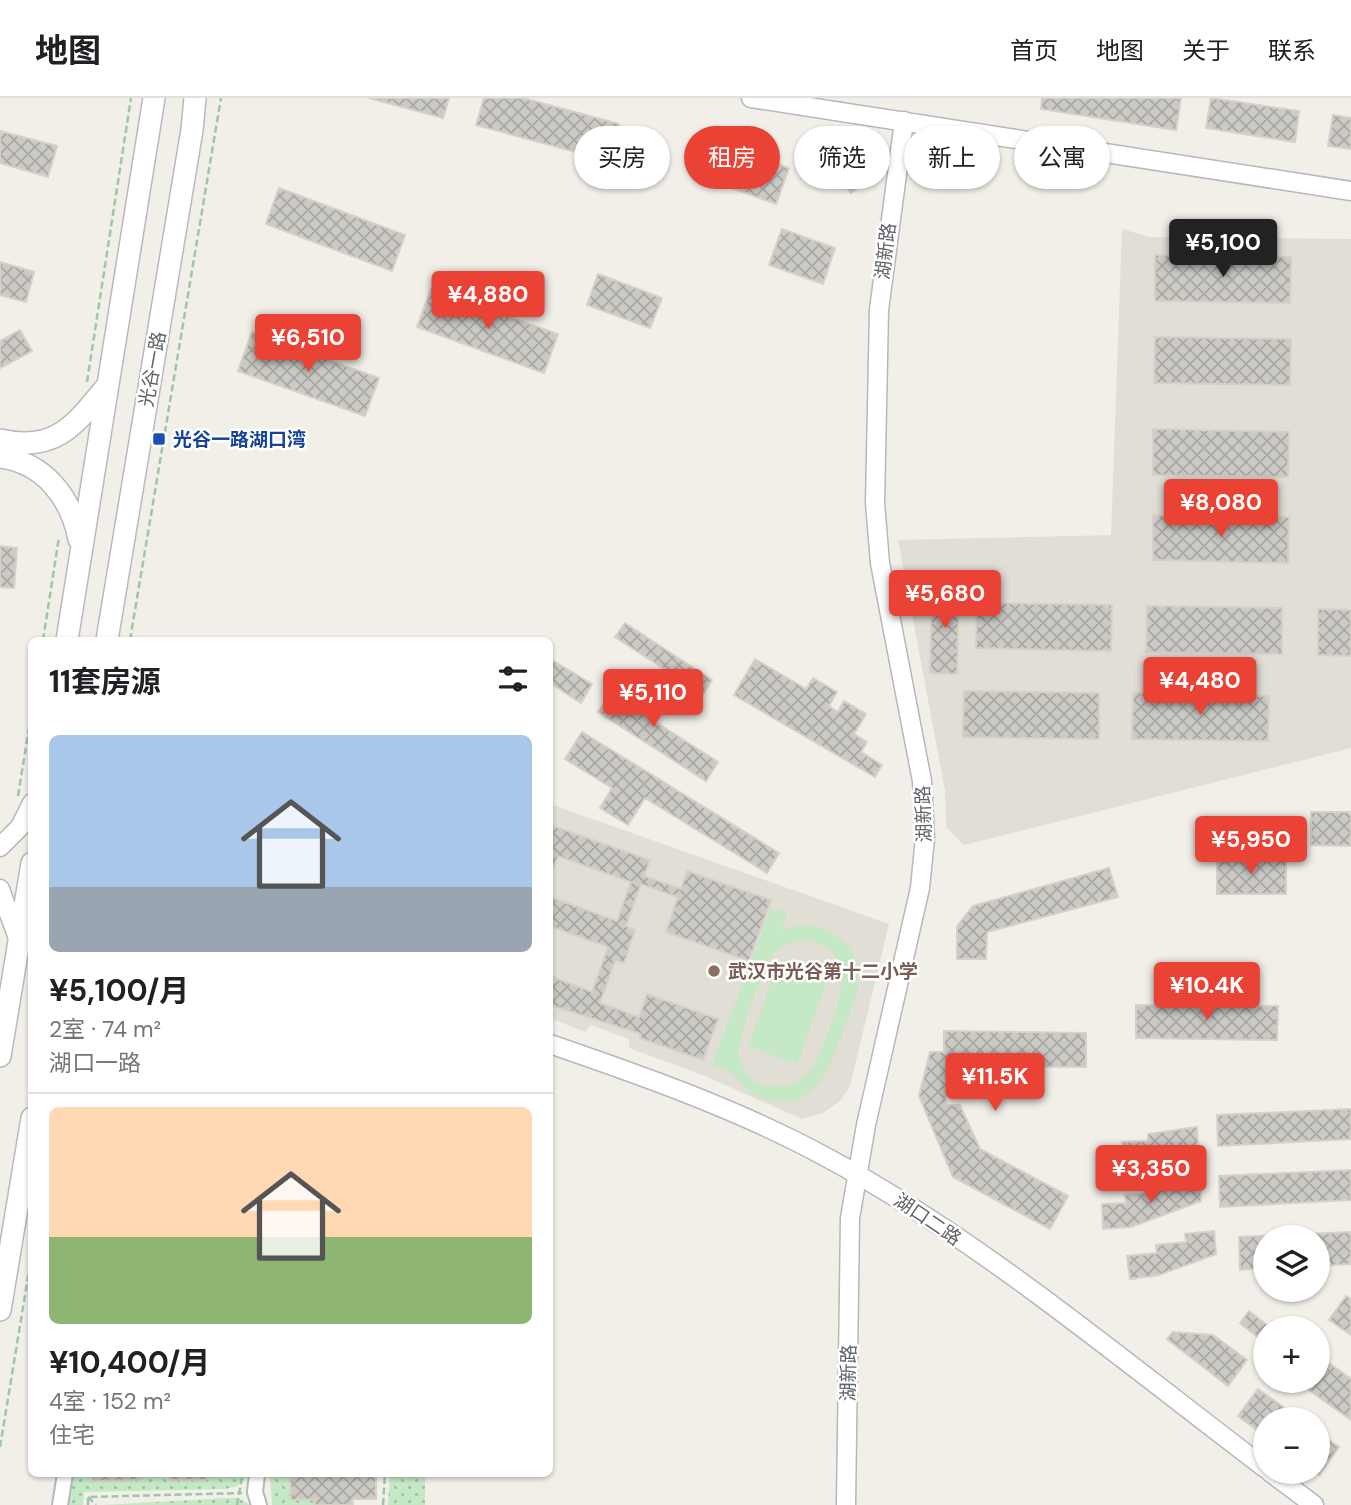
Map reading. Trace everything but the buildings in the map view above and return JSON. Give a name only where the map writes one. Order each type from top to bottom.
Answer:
[{"type":"main road","points":[[68,637],[154,98]]},
{"type":"main road","name":"光谷一路","points":[[108,637],[192,130],[195,98]]},
{"type":"main road","points":[[0,440],[17,444],[52,439],[68,430],[108,384]]},
{"type":"main road","points":[[0,457],[27,464],[42,473],[63,495],[75,518],[82,551]]},
{"type":"main road","points":[[0,1056],[28,887]]},
{"type":"main road","points":[[0,1310],[28,1140]]},
{"type":"main road","points":[[0,1216],[11,1200],[24,1162]]},
{"type":"street","points":[[751,98],[1351,191]]},
{"type":"street","name":"湖新路","points":[[846,1505],[850,1218],[920,888],[925,838],[922,781],[880,564],[875,503],[879,310],[904,121]]},
{"type":"street","points":[[0,847],[20,827],[24,801]]},
{"type":"street","points":[[0,889],[19,940]]},
{"type":"street","name":"湖口二路","points":[[553,1045],[744,1117],[858,1175],[955,1236],[1253,1459]]},
{"type":"street","points":[[60,1505],[65,1477]]},
{"type":"street","points":[[257,1477],[257,1499]]},
{"type":"street","points":[[1286,1484],[1314,1505]]},
{"type":"path","points":[[85,393],[131,98]]},
{"type":"path","points":[[131,637],[221,98]]},
{"type":"path","points":[[43,637],[61,530]]},
{"type":"path","points":[[24,801],[28,755]]},
{"type":"path","points":[[0,1447],[28,1277]]},
{"type":"path","points":[[237,1505],[237,1493],[242,1477]]},
{"type":"path","points":[[383,1505],[385,1477]]},
{"type":"path","points":[[88,1497],[237,1493],[257,1499]]},
{"type":"path","points":[[88,1497],[88,1505]]},
{"type":"path","points":[[88,1497],[96,1505]]},
{"type":"shaded area","points":[[1122,229],[1150,237],[1351,239],[1351,748],[964,845],[946,827],[945,790],[898,540],[1111,535]]},
{"type":"shaded area","name":"武汉市光谷第十二小学","points":[[553,805],[889,924],[850,1086],[840,1101],[823,1113],[802,1119],[705,1076],[629,1048],[629,1039],[591,1025],[585,1032],[553,1019]]},
{"type":"green space","points":[[771,908],[787,913],[781,931],[807,926],[820,928],[832,933],[851,951],[859,977],[858,988],[830,1064],[814,1088],[804,1096],[790,1101],[767,1100],[750,1091],[730,1072],[712,1065]],"holes":[[[813,941],[829,950],[838,963],[842,978],[835,1012],[816,1062],[798,1081],[774,1087],[763,1085],[752,1079],[744,1069],[739,1048],[752,1001],[766,969],[777,950],[789,943]]]},
{"type":"green space","points":[[778,963],[827,981],[797,1064],[748,1046]]},
{"type":"green space","points":[[69,1477],[92,1477],[92,1481],[139,1480],[139,1477],[206,1480],[206,1477],[247,1477],[237,1486],[225,1489],[84,1492],[83,1505],[65,1505]]},
{"type":"green space","points":[[270,1477],[290,1477],[291,1500],[315,1499],[315,1505],[272,1505]]},
{"type":"green space","points":[[390,1477],[425,1477],[425,1505],[388,1505]]},
{"type":"green space","points":[[238,1498],[250,1505],[103,1505]]},
{"type":"place","name":"光谷一路湖口湾","points":[[159,439]]},
{"type":"place","name":"武汉市光谷第十二小学","points":[[714,971]]}]
